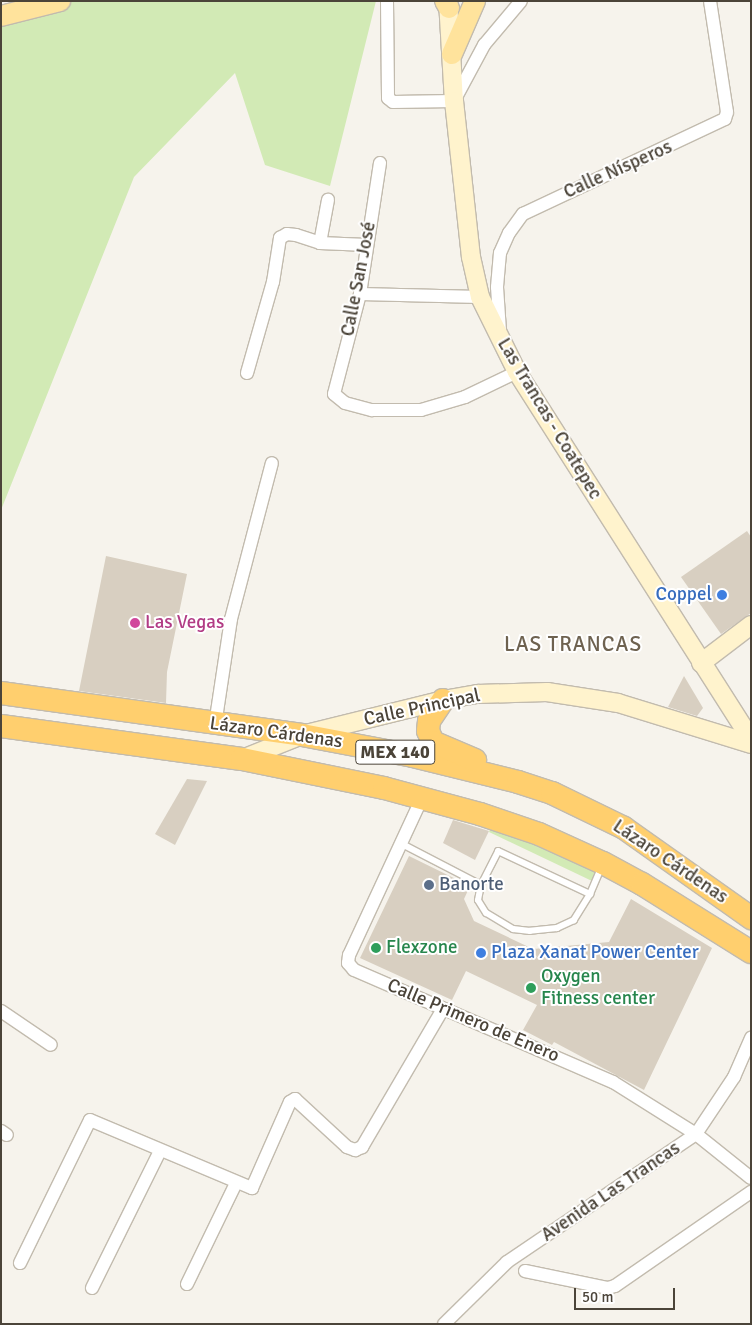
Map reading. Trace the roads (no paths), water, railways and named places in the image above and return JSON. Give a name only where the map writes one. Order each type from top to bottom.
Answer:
[{"type":"highway","name":"Lázaro Cárdenas","points":[[1,693],[215,725],[302,735],[413,756],[518,782],[552,793],[624,828],[751,918]]},
{"type":"highway","points":[[443,700],[429,721],[428,731],[433,742],[502,771],[518,782]]},
{"type":"highway","name":"Lázaro Cárdenas","points":[[1,726],[242,759],[422,798],[540,834],[642,884],[751,952]]},
{"type":"main road","points":[[1,16],[60,1]]},
{"type":"main road","points":[[452,54],[475,1]]},
{"type":"main road","name":"Las Trancas - Coatepec","points":[[447,3],[454,101],[471,257],[480,296],[517,372],[751,740]]},
{"type":"main road","points":[[701,663],[751,625]]},
{"type":"main road","name":"Calle Principal","points":[[242,759],[302,735],[443,700],[478,694],[547,692],[618,703],[751,744]]},
{"type":"street","points":[[388,1],[390,101],[454,101],[484,45],[521,1]]},
{"type":"street","name":"Calle Nísperos","points":[[501,340],[496,287],[500,254],[509,233],[523,214],[725,119],[727,112],[710,1]]},
{"type":"street","name":"Calle San José","points":[[380,163],[360,294],[334,394],[345,403],[372,410],[421,410],[465,397],[517,372]]},
{"type":"street","points":[[320,242],[328,200]]},
{"type":"street","points":[[247,373],[273,282],[280,238],[286,234],[320,242],[367,245]]},
{"type":"street","points":[[360,294],[480,296]]},
{"type":"street","points":[[215,725],[231,619],[272,463]]},
{"type":"street","name":"Calle Primero de Enero","points":[[422,798],[402,844],[348,954],[348,963],[354,970],[613,1082],[696,1134],[751,1178]]},
{"type":"street","points":[[20,1262],[90,1120],[247,1188],[256,1183],[290,1102],[295,1099],[347,1147],[355,1150],[362,1147],[442,1008]]},
{"type":"street","points":[[1,1011],[51,1045]]},
{"type":"street","name":"Avenida Las Trancas","points":[[444,1324],[507,1262],[696,1134],[734,1077],[751,1038]]},
{"type":"street","points":[[92,1288],[160,1150]]},
{"type":"street","points":[[187,1284],[236,1183]]},
{"type":"street","points":[[525,1271],[608,1288],[615,1286],[751,1192]]},
{"type":"lane","points":[[402,844],[481,885]]},
{"type":"lane","points":[[590,894],[498,851],[481,885],[478,900],[486,913],[513,929],[530,931],[557,928],[574,920],[590,894],[603,864]]},
{"type":"place","name":"Coppel","points":[[722,595]]},
{"type":"place","name":"Las Vegas","points":[[135,623]]},
{"type":"place","name":"Banorte","points":[[429,885]]},
{"type":"place","name":"Flexzone","points":[[376,948]]},
{"type":"place","name":"Plaza Xanat Power Center","points":[[481,953]]},
{"type":"place","name":"Oxygen Fitness center","points":[[531,988]]},
{"type":"district","name":"LAS TRANCAS","points":[[573,644]]}]
